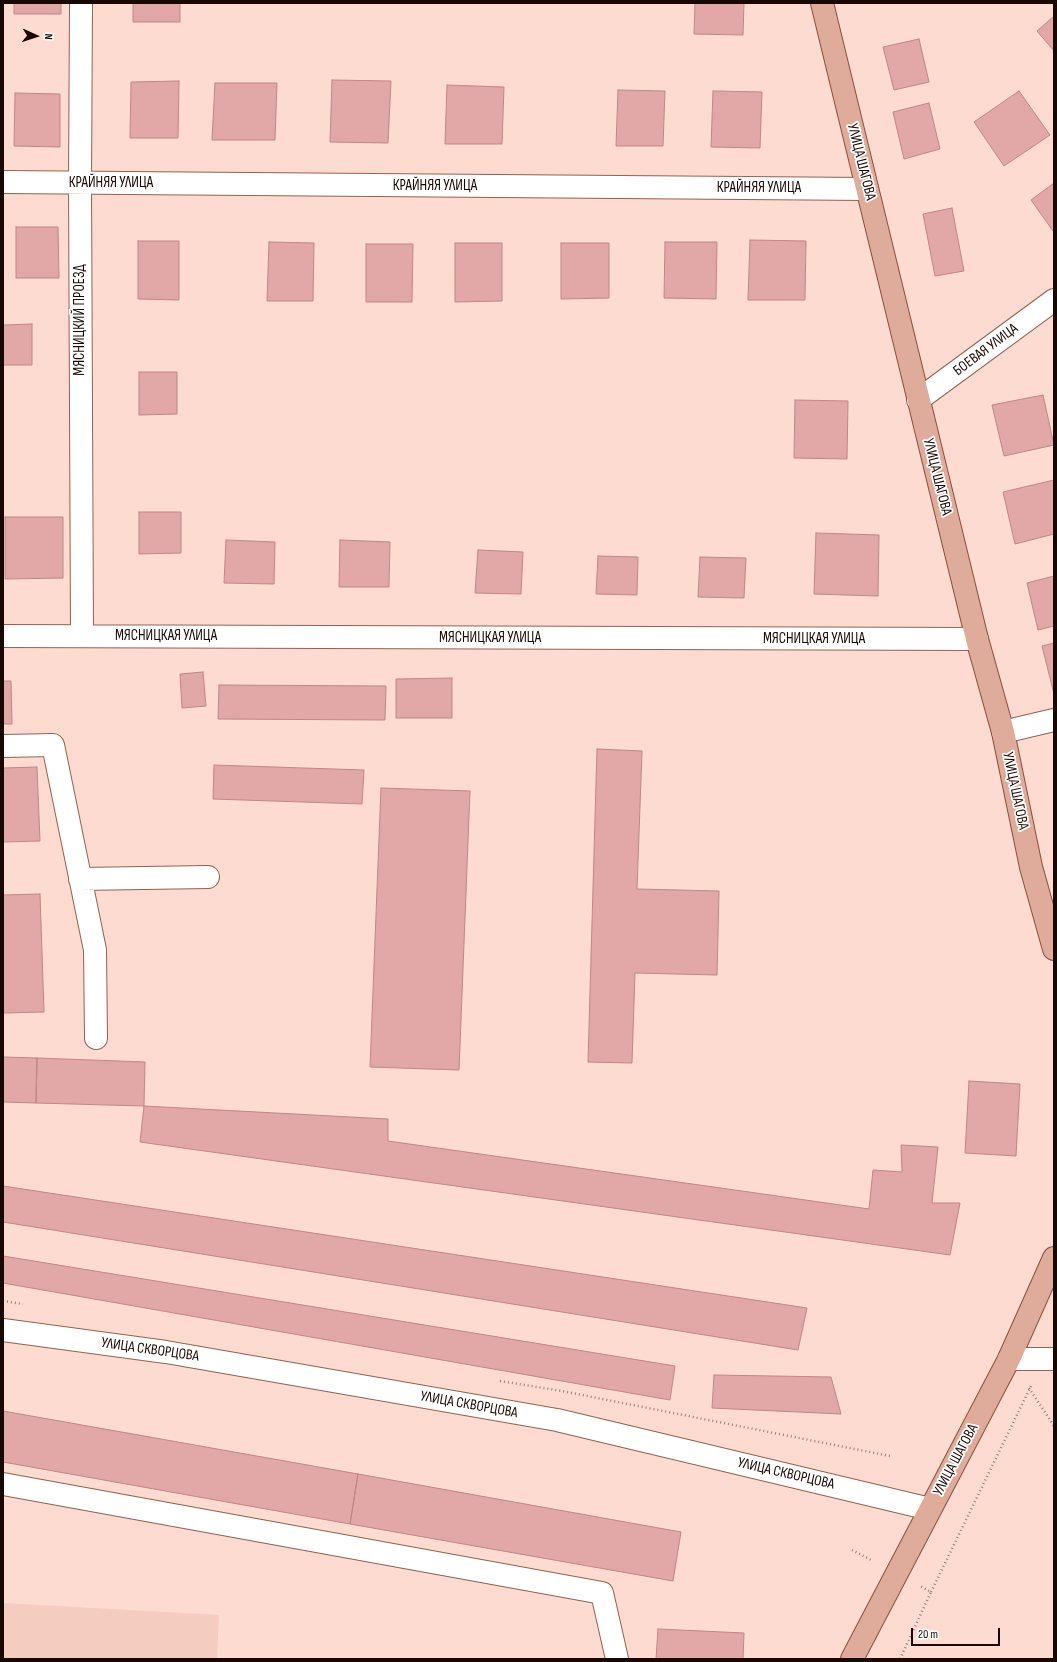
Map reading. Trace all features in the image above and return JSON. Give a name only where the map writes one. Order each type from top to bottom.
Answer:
[{"type":"main road","name":"УЛИЦА ШАГОВА","points":[[822,3],[977,639],[1002,732],[1031,867],[1054,947]]},
{"type":"main road","name":"УЛИЦА ШАГОВА","points":[[852,1659],[1009,1359],[1054,1258]]},
{"type":"street","name":"МЯСНИЦКИЙ ПРОЕЗД","points":[[81,3],[80,183],[82,636]]},
{"type":"street","name":"КРАЙНЯЯ УЛИЦА","points":[[3,182],[867,189]]},
{"type":"street","name":"БОЕВАЯ УЛИЦА","points":[[918,400],[1054,300]]},
{"type":"street","name":"МЯСНИЦКАЯ УЛИЦА","points":[[3,636],[977,639]]},
{"type":"street","points":[[1002,732],[1054,720]]},
{"type":"street","points":[[3,746],[53,745],[95,950],[96,1038]]},
{"type":"street","points":[[80,879],[208,877]]},
{"type":"street","name":"УЛИЦА СКВОРЦОВА","points":[[3,1330],[166,1352],[557,1420],[930,1509]]},
{"type":"street","points":[[1009,1359],[1050,1360]]},
{"type":"street","points":[[3,1484],[602,1594],[617,1659]]},
{"type":"path","points":[[1009,1359],[1054,1426]]},
{"type":"path","points":[[931,1592],[1029,1390],[1050,1360]]},
{"type":"shaded area","points":[[3,1603],[219,1615],[217,1659],[3,1659]]},
{"type":"building","points":[[14,3],[61,3],[61,14],[14,14]]},
{"type":"building","points":[[133,3],[180,3],[180,22],[133,22]]},
{"type":"building","points":[[695,3],[744,3],[743,35],[694,34]]},
{"type":"building","points":[[1054,16],[1054,51],[1037,31]]},
{"type":"building","points":[[919,39],[929,82],[894,90],[883,47]]},
{"type":"building","points":[[332,80],[391,81],[388,143],[330,142]]},
{"type":"building","points":[[179,81],[178,138],[130,138],[131,82]]},
{"type":"building","points":[[215,83],[277,83],[275,140],[212,140]]},
{"type":"building","points":[[447,85],[504,87],[502,144],[445,144]]},
{"type":"building","points":[[618,90],[665,91],[663,146],[616,146]]},
{"type":"building","points":[[713,91],[762,92],[760,148],[711,147]]},
{"type":"building","points":[[1019,91],[1050,135],[1004,166],[974,122]]},
{"type":"building","points":[[15,93],[60,94],[60,147],[14,146]]},
{"type":"building","points":[[929,103],[940,149],[904,159],[893,112]]},
{"type":"building","points":[[1054,183],[1054,230],[1053,231],[1031,200]]},
{"type":"building","points":[[952,208],[964,271],[935,276],[923,214]]},
{"type":"building","points":[[16,227],[58,227],[59,278],[16,278]]},
{"type":"building","points":[[750,240],[806,241],[805,300],[748,300]]},
{"type":"building","points":[[138,241],[179,241],[179,300],[138,299]]},
{"type":"building","points":[[269,242],[314,243],[313,301],[267,301]]},
{"type":"building","points":[[665,242],[717,242],[716,299],[664,298]]},
{"type":"building","points":[[455,243],[502,243],[502,301],[455,302]]},
{"type":"building","points":[[561,243],[609,243],[609,298],[561,299]]},
{"type":"building","points":[[366,244],[413,244],[412,302],[366,302]]},
{"type":"building","points":[[32,324],[32,365],[3,365],[3,325]]},
{"type":"building","points":[[139,372],[177,372],[177,414],[139,415]]},
{"type":"building","points":[[1043,395],[1054,445],[1004,456],[992,405]]},
{"type":"building","points":[[795,400],[848,401],[847,459],[794,458]]},
{"type":"building","points":[[1054,480],[1054,534],[1015,544],[1003,492]]},
{"type":"building","points":[[139,512],[181,512],[181,553],[139,554]]},
{"type":"building","points":[[5,517],[63,517],[63,578],[5,579]]},
{"type":"building","points":[[816,533],[879,535],[878,596],[814,594]]},
{"type":"building","points":[[226,540],[275,542],[274,584],[224,583]]},
{"type":"building","points":[[340,540],[390,542],[389,587],[339,587]]},
{"type":"building","points":[[478,550],[523,552],[521,594],[475,593]]},
{"type":"building","points":[[598,556],[638,557],[637,595],[596,594]]},
{"type":"building","points":[[700,557],[746,558],[744,598],[698,597]]},
{"type":"building","points":[[1054,576],[1054,626],[1038,630],[1027,583]]},
{"type":"building","points":[[1054,643],[1054,694],[1042,646]]},
{"type":"building","points":[[203,672],[206,706],[182,708],[180,674]]},
{"type":"building","points":[[452,678],[452,718],[396,718],[396,679]]},
{"type":"building","points":[[3,681],[11,681],[12,724],[3,724]]},
{"type":"building","points":[[219,685],[386,686],[385,720],[218,719]]},
{"type":"building","points":[[597,749],[642,751],[637,889],[719,891],[717,975],[635,973],[632,1063],[588,1062]]},
{"type":"building","points":[[214,765],[364,770],[362,804],[213,799]]},
{"type":"building","points":[[37,767],[40,841],[3,842],[3,768]]},
{"type":"building","points":[[381,788],[470,791],[459,1070],[370,1067]]},
{"type":"building","points":[[40,894],[44,1012],[3,1013],[3,895]]},
{"type":"building","points":[[3,1057],[37,1058],[36,1103],[3,1102]]},
{"type":"building","points":[[37,1058],[145,1062],[144,1106],[36,1103]]},
{"type":"building","points":[[969,1081],[1020,1084],[1016,1156],[965,1153]]},
{"type":"building","points":[[144,1106],[388,1119],[388,1141],[869,1209],[873,1170],[902,1172],[901,1145],[938,1147],[932,1203],[960,1203],[950,1255],[140,1142]]},
{"type":"building","points":[[3,1186],[807,1308],[798,1350],[3,1222]]},
{"type":"building","points":[[3,1256],[675,1366],[670,1400],[3,1283]]},
{"type":"building","points":[[714,1375],[831,1377],[841,1414],[712,1408]]},
{"type":"building","points":[[3,1411],[358,1474],[350,1524],[3,1462]]},
{"type":"building","points":[[358,1474],[681,1532],[673,1581],[350,1524]]},
{"type":"building","points":[[658,1629],[744,1633],[743,1659],[656,1659]]}]
